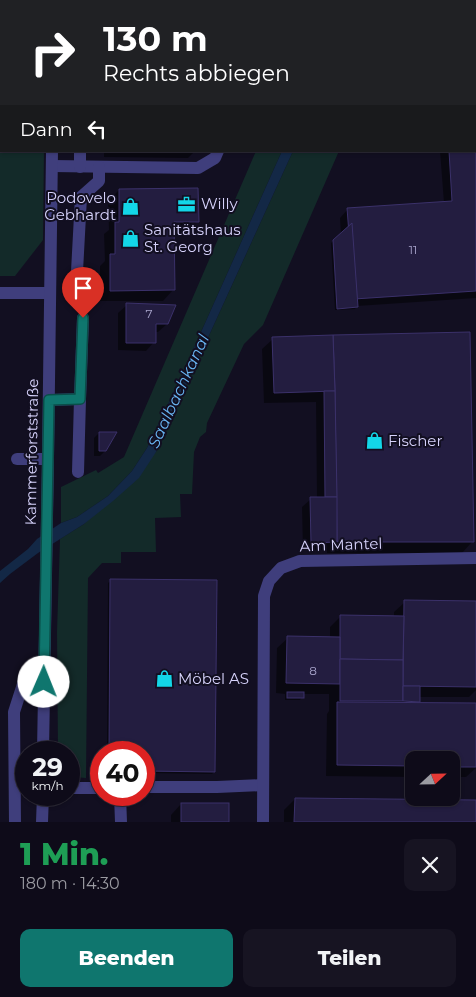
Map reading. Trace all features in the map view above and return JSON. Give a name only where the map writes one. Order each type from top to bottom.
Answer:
[{"type":"street","name":"Kammerforststraße","points":[[43,741],[52,152]]},
{"type":"street","points":[[80,152],[80,166]]},
{"type":"street","points":[[52,166],[198,168],[215,158],[218,152]]},
{"type":"street","points":[[76,290],[81,197],[99,181],[99,167]]},
{"type":"street","points":[[0,293],[50,293]]},
{"type":"street","points":[[78,472],[83,318]]},
{"type":"street","points":[[49,400],[80,399]]},
{"type":"street","points":[[17,459],[48,459]]},
{"type":"street","name":"Am Mantel","points":[[263,822],[264,596],[269,581],[281,568],[300,561],[476,558]]},
{"type":"street","points":[[15,822],[14,712],[23,684],[44,665]]},
{"type":"street","points":[[155,787],[263,785]]},
{"type":"street","points":[[42,822],[43,806]]},
{"type":"street","points":[[120,806],[121,822]]},
{"type":"green space","points":[[0,152],[44,152],[43,240],[15,276],[0,276]]},
{"type":"green space","points":[[256,152],[282,152],[147,448],[132,471],[108,496],[77,517],[61,523],[61,487],[96,470],[98,473],[124,457]]},
{"type":"green space","points":[[293,152],[339,152],[263,325],[244,344],[207,423],[206,432],[200,437],[194,452],[192,494],[180,494],[181,517],[155,518],[156,552],[121,552],[121,563],[102,563],[88,578],[86,778],[80,778],[80,741],[58,741],[57,632],[60,539],[84,524],[156,452]]},
{"type":"water","name":"Saalbachkanal","points":[[282,152],[293,152],[156,452],[139,478],[84,524],[38,553],[0,583],[0,571],[28,549],[37,539],[61,523],[77,517],[108,496],[132,471],[147,448]]},
{"type":"building","points":[[449,152],[476,152],[476,291],[354,299],[347,208],[452,201]]},
{"type":"building","points":[[198,188],[199,222],[174,222],[175,290],[110,291],[110,254],[115,254],[115,222],[119,222],[119,189]]},
{"type":"building","points":[[352,223],[358,307],[337,309],[333,240]]},
{"type":"building","points":[[126,303],[176,305],[168,324],[156,324],[156,343],[126,343]]},
{"type":"building","points":[[470,332],[474,542],[337,542],[333,335]]},
{"type":"building","points":[[333,335],[335,391],[274,393],[272,337]]},
{"type":"building","points":[[324,391],[335,391],[337,497],[325,497]]},
{"type":"building","points":[[99,432],[117,432],[106,451],[99,451]]},
{"type":"building","points":[[310,497],[337,497],[337,542],[311,543]]},
{"type":"building","points":[[110,579],[217,580],[215,772],[155,771],[155,741],[109,741]]},
{"type":"building","points":[[404,600],[476,601],[476,687],[403,686]]},
{"type":"building","points":[[340,615],[404,616],[403,660],[340,659]]},
{"type":"building","points":[[287,636],[340,637],[340,684],[286,683]]},
{"type":"building","points":[[340,659],[403,660],[403,701],[340,701]]},
{"type":"building","points":[[403,686],[420,686],[420,702],[403,701]]},
{"type":"building","points":[[287,692],[304,692],[304,698],[287,698]]},
{"type":"building","points":[[337,702],[476,703],[476,767],[460,767],[460,751],[405,751],[405,766],[337,765]]},
{"type":"building","points":[[295,798],[405,799],[405,806],[460,806],[460,800],[476,800],[476,822],[294,822]]},
{"type":"building","points":[[181,803],[229,803],[229,822],[181,822]]},
{"type":"place","name":"Willy","points":[[187,204]]},
{"type":"place","name":"Podovelo Gebhardt","points":[[130,207]]},
{"type":"place","name":"Sanitätshaus St. Georg","points":[[130,239]]},
{"type":"place","name":"Fischer","points":[[374,441]]},
{"type":"place","name":"Möbel AS","points":[[164,679]]},
{"type":"route","points":[[44,682],[49,400],[80,399],[83,318]]}]
